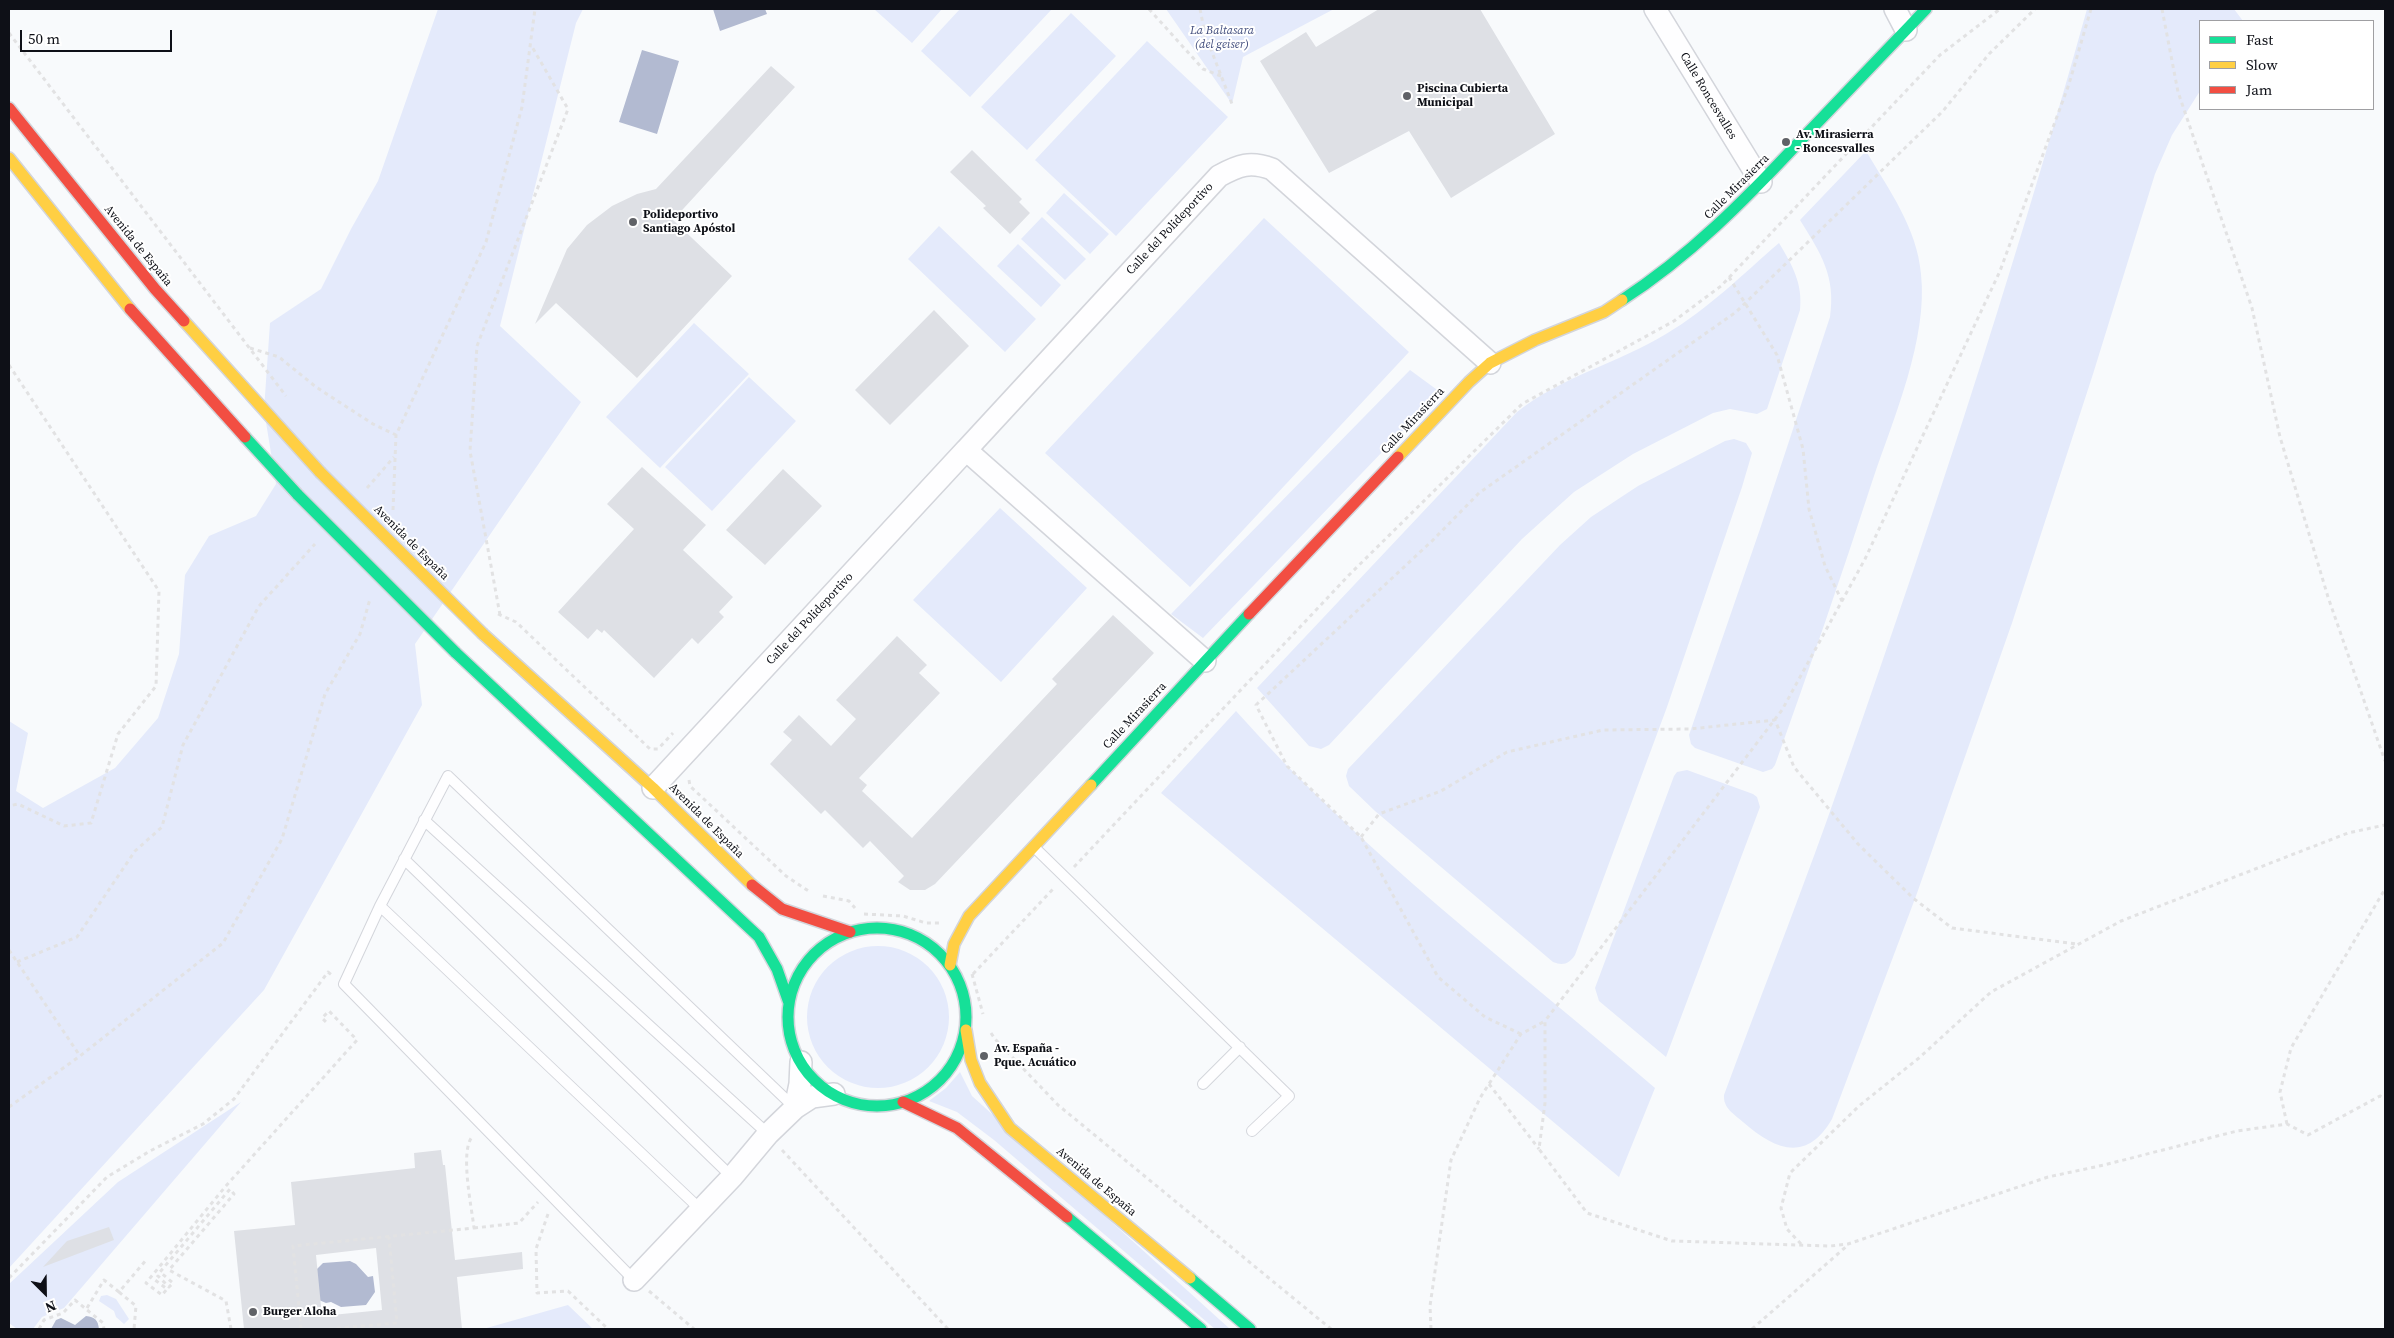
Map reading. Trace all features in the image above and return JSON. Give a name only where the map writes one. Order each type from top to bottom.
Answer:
[{"type":"main road","name":"Calle Mirasierra","points":[[950,965],[954,944],[969,916],[1204,661],[1469,382],[1490,364],[1535,340],[1604,312],[1655,279],[1694,248],[1761,182],[1926,9]]},
{"type":"main road","name":"Avenida de España","points":[[9,108],[155,289],[320,472],[483,634],[653,788],[741,876],[782,909],[850,932]]},
{"type":"main road","points":[[9,158],[135,315],[298,495],[455,652],[759,937],[777,969],[789,1003]]},
{"type":"main road","name":"Calle Mirasierra","points":[[948,928],[969,916]]},
{"type":"main road","points":[[873,928],[889,929],[918,937],[936,949],[950,965],[963,992],[966,1006],[966,1028],[958,1053],[945,1074],[926,1091],[903,1102],[873,1105],[852,1102],[834,1094],[815,1080],[801,1062],[792,1044],[788,1024],[789,1003],[800,972],[821,947],[850,932],[873,928]]},
{"type":"main road","points":[[918,937],[933,934]]},
{"type":"main road","name":"Avenida de España","points":[[966,1028],[968,1056],[986,1098],[1010,1128],[1250,1329]]},
{"type":"main road","points":[[903,1102],[957,1128],[984,1148],[1200,1329]]},
{"type":"street","name":"Calle Roncesvalles","points":[[1655,9],[1761,182]]},
{"type":"street","points":[[1895,9],[1906,30]]},
{"type":"street","name":"Calle del Polideportivo","points":[[653,788],[1219,176],[1236,167],[1257,164],[1272,169],[1490,364]]},
{"type":"street","points":[[966,450],[1204,661]]},
{"type":"street","points":[[794,1108],[800,1084],[801,1062]]},
{"type":"street","points":[[634,1280],[794,1108],[812,1096],[834,1094]]},
{"type":"lane","points":[[634,1280],[344,984],[380,906],[448,776],[794,1108]]},
{"type":"lane","points":[[424,820],[768,1134]]},
{"type":"lane","points":[[1034,846],[1289,1096],[1252,1131]]},
{"type":"lane","points":[[404,859],[732,1176]]},
{"type":"lane","points":[[380,906],[700,1210]]},
{"type":"lane","points":[[1204,1084],[1240,1048]]},
{"type":"path","points":[[392,518],[396,435],[486,242],[522,107],[535,9]]},
{"type":"path","points":[[1149,9],[1203,69],[1222,76]]},
{"type":"path","points":[[1200,9],[1205,34],[1232,104]]},
{"type":"path","points":[[972,975],[1349,575],[1522,404],[1674,321],[1721,286],[1940,55],[2000,9]]},
{"type":"path","points":[[1521,1034],[1484,1017],[1438,977],[1361,837],[1287,766],[1256,705],[1433,540],[1479,493],[1736,312],[1943,110],[1989,54],[2035,9]]},
{"type":"path","points":[[1431,1329],[1430,1306],[1451,1160],[1480,1098],[1521,1034],[1545,1021],[1782,710],[1865,559],[2000,271],[2069,84],[2091,9]]},
{"type":"path","points":[[2162,9],[2178,92],[2252,308],[2280,437],[2328,597],[2385,761]]},
{"type":"path","points":[[9,33],[290,403]]},
{"type":"path","points":[[500,615],[470,451],[477,346],[568,109],[531,45]]},
{"type":"path","points":[[1729,277],[1777,355],[1802,449],[1809,509],[1825,566],[1842,601]]},
{"type":"path","points":[[249,347],[279,357],[316,388],[373,424],[396,435]]},
{"type":"path","points":[[9,365],[159,591],[156,686],[118,734],[92,823],[64,826],[18,804],[9,806]]},
{"type":"path","points":[[362,492],[395,457]]},
{"type":"path","points":[[17,962],[77,937],[136,850],[162,827],[183,745],[259,606],[317,542]]},
{"type":"path","points":[[9,1107],[80,1056],[223,943],[282,839],[325,694],[360,634],[370,597]]},
{"type":"path","points":[[492,612],[516,622],[650,749],[658,748],[677,729]]},
{"type":"path","points":[[1361,837],[1379,814],[1440,791],[1507,752],[1603,730],[1690,729],[1774,720]]},
{"type":"path","points":[[1774,720],[1794,767],[1858,844],[1913,898],[1952,928],[2076,944]]},
{"type":"path","points":[[688,776],[690,786],[799,886],[815,894],[849,901],[859,913],[903,916],[926,923],[940,923],[956,907],[969,916]]},
{"type":"path","points":[[1802,1245],[1787,1229],[1781,1208],[1790,1173],[1860,1106],[1919,1058],[1991,992],[2121,921],[2348,833],[2385,825]]},
{"type":"path","points":[[2287,1124],[2280,1092],[2291,1048],[2385,889]]},
{"type":"path","points":[[9,950],[80,1056]]},
{"type":"path","points":[[970,968],[984,1020]]},
{"type":"path","points":[[9,1278],[107,1177],[150,1151],[203,1124],[234,1099],[328,972],[344,984]]},
{"type":"path","points":[[231,1329],[226,1301],[169,1270],[234,1194],[230,1189],[160,1272],[173,1283],[169,1287],[158,1276],[155,1280],[167,1289],[162,1295],[146,1283],[225,1188],[357,1040],[329,1011],[322,1018],[328,1022]]},
{"type":"path","points":[[1539,1149],[1545,1102],[1545,1021]]},
{"type":"path","points":[[988,1026],[995,1039],[1058,1105],[1331,1329]]},
{"type":"path","points":[[1489,1084],[1587,1213],[1672,1241],[1802,1245],[1848,1244],[2048,1177],[2104,1165],[2237,1131],[2287,1124],[2308,1135],[2380,1096],[2385,1098]]},
{"type":"path","points":[[474,1228],[466,1154],[470,1139],[483,1127]]},
{"type":"path","points":[[768,1134],[948,1329]]},
{"type":"path","points":[[301,1329],[293,1246],[519,1224],[550,1196]]},
{"type":"path","points":[[550,1196],[536,1249],[537,1293],[568,1291],[608,1329]]},
{"type":"path","points":[[329,1329],[397,1323],[389,1237]]},
{"type":"path","points":[[1752,1329],[1848,1244]]},
{"type":"path","points":[[119,1292],[147,1259]]},
{"type":"path","points":[[86,1308],[104,1280],[136,1306],[134,1329]]},
{"type":"path","points":[[634,1280],[694,1329]]},
{"type":"path","points":[[39,1329],[44,1320],[62,1313],[75,1300],[103,1324],[104,1329]]},
{"type":"green space","points":[[438,9],[583,9],[576,23],[500,326],[581,402],[415,644],[422,705],[264,990],[9,1268],[9,721],[28,733],[16,791],[43,808],[115,768],[158,718],[179,654],[185,575],[209,536],[256,516],[276,484],[264,410],[270,323],[321,289],[378,181]]},
{"type":"green space","points":[[874,9],[942,9],[912,43]]},
{"type":"green space","points":[[960,9],[1052,9],[970,97],[921,51]]},
{"type":"green space","name":"La Baltasara (del geiser)","points":[[1166,9],[1334,9],[1243,57],[1232,104]]},
{"type":"green space","points":[[2087,9],[2234,9],[2242,20],[2199,20],[2199,93],[2172,135],[2155,174],[2093,374],[2012,623],[1916,896],[1832,1119],[1822,1133],[1811,1142],[1801,1147],[1789,1148],[1766,1139],[1755,1131],[1727,1107],[1724,1095],[1802,889],[1897,619],[1964,416],[2058,111]]},
{"type":"green space","points":[[1071,13],[1116,56],[1027,150],[981,107]]},
{"type":"green space","points":[[1147,41],[1228,117],[1116,236],[1035,160]]},
{"type":"green space","points":[[1866,151],[1901,210],[1914,241],[1921,274],[1922,299],[1919,325],[1908,378],[1800,694],[1775,765],[1772,769],[1763,772],[1695,748],[1691,744],[1689,735],[1830,317],[1831,289],[1829,277],[1820,255],[1800,220]]},
{"type":"green space","points":[[1064,193],[1109,234],[1090,254],[1046,213]]},
{"type":"green space","points":[[1042,217],[1086,259],[1065,280],[1021,239]]},
{"type":"green space","points":[[1264,218],[1409,352],[1190,587],[1045,453]]},
{"type":"green space","points":[[939,226],[1036,319],[1005,352],[908,259]]},
{"type":"green space","points":[[1779,243],[1796,275],[1800,291],[1800,310],[1767,409],[1757,414],[1730,409],[1713,413],[1633,454],[1574,492],[1522,539],[1329,745],[1321,749],[1309,746],[1257,688],[1517,412],[1552,389],[1666,334],[1696,314]]},
{"type":"green space","points":[[1018,244],[1061,285],[1041,307],[997,266]]},
{"type":"green space","points":[[694,323],[749,374],[660,468],[606,417]]},
{"type":"green space","points":[[1410,370],[1440,392],[1203,638],[1171,614]]},
{"type":"green space","points":[[749,377],[796,421],[712,511],[665,467]]},
{"type":"green space","points":[[1734,439],[1746,443],[1752,453],[1667,707],[1575,955],[1566,963],[1553,962],[1375,811],[1349,786],[1346,776],[1348,769],[1560,545],[1591,517],[1638,486],[1725,441]]},
{"type":"green space","points":[[1000,508],[1087,588],[1001,682],[913,600]]},
{"type":"green space","points":[[1236,711],[1284,763],[1386,860],[1655,1088],[1619,1177],[1161,793]]},
{"type":"green space","points":[[1687,770],[1753,794],[1757,797],[1760,807],[1666,1057],[1599,1001],[1595,988],[1674,776],[1677,772]]},
{"type":"green space","points":[[878,946],[892,947],[905,951],[918,958],[928,967],[937,977],[944,990],[948,1003],[948,1031],[944,1044],[937,1057],[928,1067],[918,1076],[905,1083],[892,1087],[878,1088],[864,1087],[851,1083],[838,1076],[828,1067],[819,1057],[812,1044],[808,1031],[807,1017],[808,1003],[812,990],[819,977],[828,967],[838,958],[851,951],[864,947]]},
{"type":"green space","points":[[960,1072],[972,1096],[1230,1329],[1215,1329],[994,1140],[957,1112],[929,1101],[946,1088]]},
{"type":"green space","points":[[241,1102],[64,1308],[42,1317],[33,1329],[17,1329],[9,1323],[9,1284],[118,1182]]},
{"type":"green space","points":[[107,1295],[116,1299],[129,1319],[124,1324],[116,1317],[114,1311],[99,1301],[101,1296]]},
{"type":"green space","points":[[568,1305],[593,1329],[483,1329]]},
{"type":"shaded area","points":[[713,9],[765,9],[767,14],[720,31]]},
{"type":"shaded area","points":[[642,50],[679,61],[657,134],[619,122]]},
{"type":"shaded area","points":[[350,1261],[356,1264],[368,1277],[373,1276],[375,1292],[366,1305],[341,1307],[331,1302],[326,1303],[319,1300],[315,1271],[323,1263]]},
{"type":"shaded area","points":[[86,1316],[96,1320],[99,1329],[51,1329],[56,1320],[61,1318],[75,1325]]},
{"type":"building","name":"Piscina Cubierta Municipal","points":[[1379,9],[1480,9],[1555,134],[1451,198],[1409,131],[1329,173],[1260,61],[1306,32],[1316,47]]},
{"type":"building","name":"Polideportivo Santiago Apóstol","points":[[771,66],[795,87],[673,220],[732,276],[637,378],[556,303],[535,324],[567,249],[587,225],[612,206],[637,194],[656,189]]},
{"type":"building","points":[[972,150],[1022,199],[1019,202],[1030,213],[1010,234],[983,208],[986,206],[950,172]]},
{"type":"building","points":[[934,310],[969,346],[890,425],[855,390]]},
{"type":"building","points":[[642,467],[706,525],[683,550],[733,597],[719,612],[724,617],[698,644],[692,638],[654,678],[604,630],[602,633],[597,629],[588,639],[558,612],[634,529],[607,504]]},
{"type":"building","points":[[783,469],[822,506],[765,565],[726,530]]},
{"type":"building","points":[[1113,615],[1154,653],[935,884],[925,890],[910,890],[898,882],[904,876],[870,841],[863,848],[825,810],[821,814],[770,764],[792,740],[783,732],[799,715],[831,746],[856,719],[836,700],[897,636],[927,665],[919,673],[940,693],[859,778],[867,785],[862,791],[912,838],[1057,684],[1052,679]]},
{"type":"building","points":[[441,1150],[443,1165],[445,1165],[455,1260],[522,1252],[523,1269],[457,1277],[462,1329],[244,1329],[234,1231],[295,1225],[291,1182],[415,1168],[414,1153]],"holes":[[[376,1248],[382,1310],[322,1316],[316,1255]]]},
{"type":"building","points":[[109,1227],[114,1240],[43,1267],[67,1241]]},
{"type":"traffic: fast","points":[[1622,300],[1671,265],[1737,206],[1926,9]]},
{"type":"traffic: fast","points":[[245,437],[298,495]]},
{"type":"traffic: fast","points":[[298,495],[455,652]]},
{"type":"traffic: fast","points":[[1091,785],[1249,614]]},
{"type":"traffic: fast","points":[[455,652],[759,937],[777,969],[789,1003]]},
{"type":"traffic: fast","points":[[877,928],[911,935],[926,943],[940,954],[951,968],[959,983],[966,1017],[959,1051],[951,1066],[940,1080],[926,1091],[911,1099],[877,1106],[843,1099],[828,1091],[814,1080],[803,1066],[795,1051],[788,1017],[795,983],[803,968],[814,954],[828,943],[843,935],[877,928]]},
{"type":"traffic: fast","points":[[1067,1217],[1201,1329]]},
{"type":"traffic: fast","points":[[1190,1278],[1250,1329]]},
{"type":"traffic: slow","points":[[9,158],[130,309]]},
{"type":"traffic: slow","points":[[1398,457],[1469,382],[1490,363],[1535,340],[1604,312],[1622,300]]},
{"type":"traffic: slow","points":[[184,321],[320,472]]},
{"type":"traffic: slow","points":[[320,472],[483,634]]},
{"type":"traffic: slow","points":[[483,634],[653,788],[752,885]]},
{"type":"traffic: slow","points":[[950,965],[954,944],[969,916],[1091,785]]},
{"type":"traffic: slow","points":[[966,1030],[971,1060],[980,1083],[1010,1128],[1190,1278]]},
{"type":"traffic: jam","points":[[9,108],[155,289],[184,321]]},
{"type":"traffic: jam","points":[[130,309],[245,437]]},
{"type":"traffic: jam","points":[[1249,614],[1398,457]]},
{"type":"traffic: jam","points":[[752,885],[782,909],[850,932]]},
{"type":"traffic: jam","points":[[903,1102],[957,1128],[1067,1217]]},
{"type":"place","name":"Piscina Cubierta Municipal","points":[[1407,96]]},
{"type":"place","name":"Av. Mirasierra - Roncesvalles","points":[[1786,142]]},
{"type":"place","name":"Polideportivo Santiago Apóstol","points":[[633,222]]},
{"type":"place","name":"Av. España - Pque. Acuático","points":[[984,1056]]},
{"type":"place","name":"Burger Aloha","points":[[253,1312]]}]
